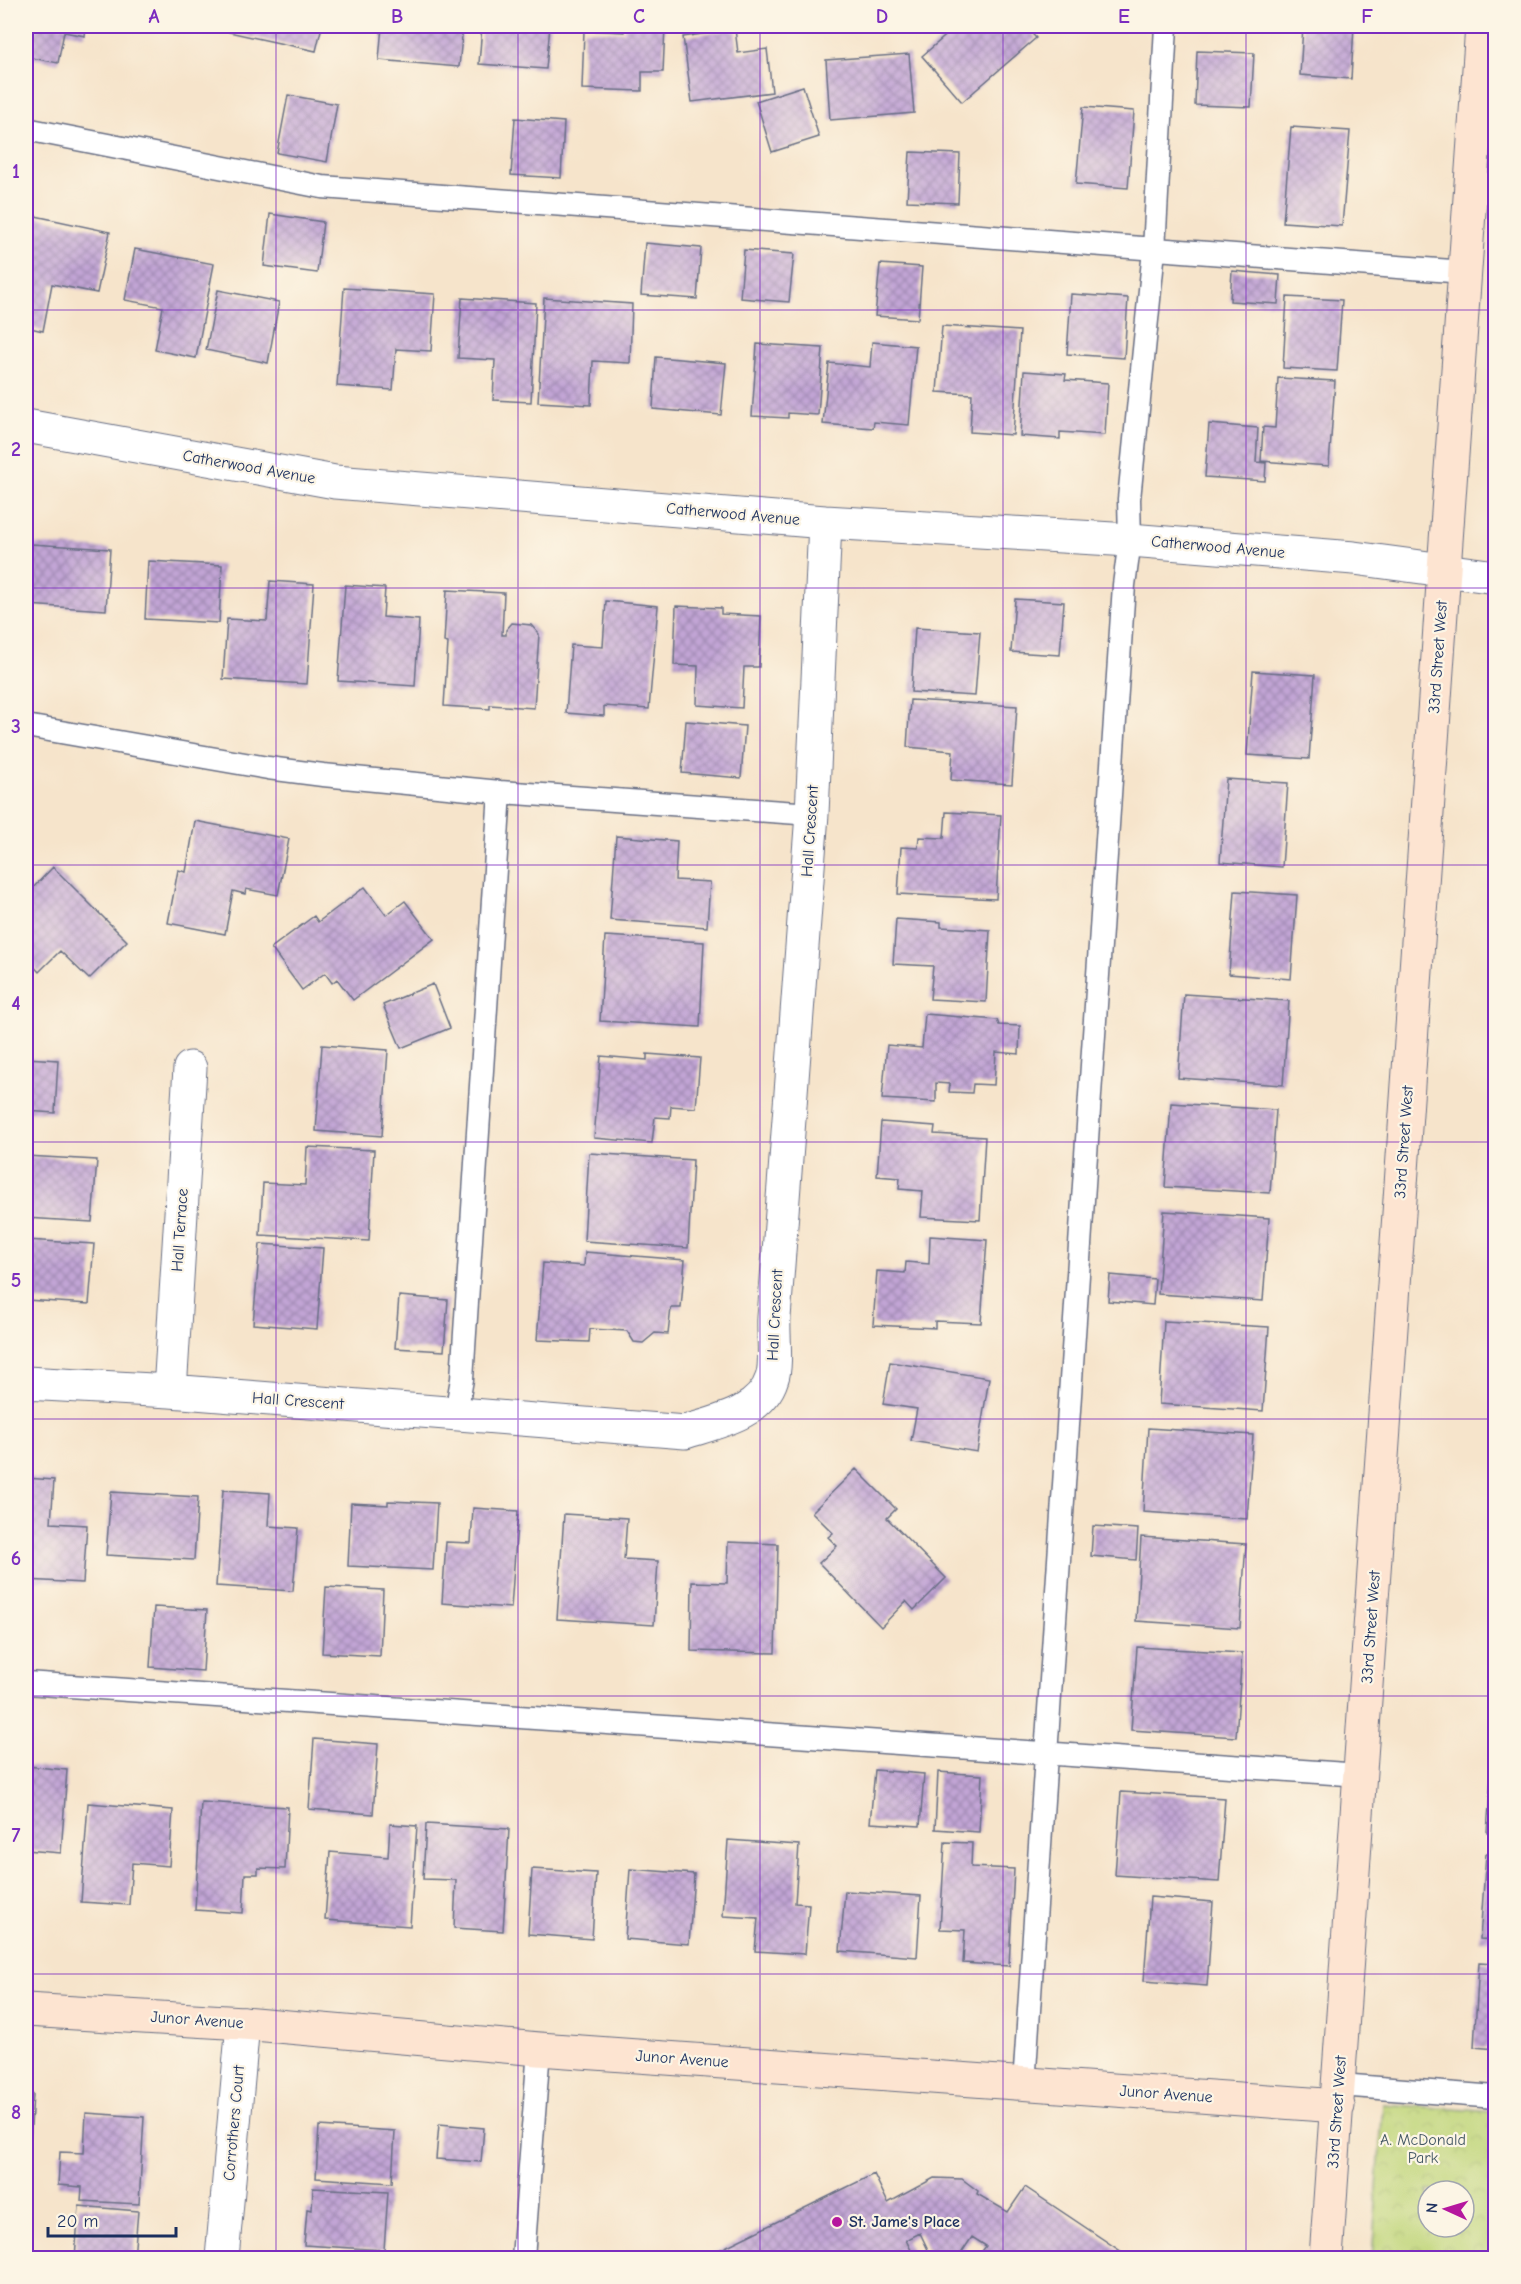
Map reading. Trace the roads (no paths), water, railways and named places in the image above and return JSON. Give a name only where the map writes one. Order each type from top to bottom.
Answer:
[{"type":"main road","name":"33rd Street West","points":[[1326,2259],[1482,26]]},
{"type":"main road","name":"Junor Avenue","points":[[26,2010],[243,2023],[539,2049],[1024,2085],[1339,2096]]},
{"type":"street","name":"Catherwood Avenue","points":[[26,426],[335,482],[825,522],[1130,540],[1363,558],[1496,577]]},
{"type":"street","name":"Hall Crescent","points":[[26,1383],[170,1391],[685,1432],[728,1418],[755,1405],[772,1378],[774,1318],[812,814],[825,522]]},
{"type":"street","name":"Hall Terrace","points":[[170,1391],[190,1068]]},
{"type":"street","name":"Corrothers Court","points":[[222,2259],[243,2023]]},
{"type":"lane","points":[[1024,2085],[1122,608],[1130,540],[1129,499],[1154,250],[1166,26]]},
{"type":"lane","points":[[26,129],[322,187],[1465,272]]},
{"type":"lane","points":[[26,726],[267,768],[500,792],[812,814]]},
{"type":"lane","points":[[456,1413],[462,1379],[500,792]]},
{"type":"lane","points":[[26,1683],[1361,1775]]},
{"type":"lane","points":[[524,2259],[539,2049]]},
{"type":"lane","points":[[1339,2096],[1496,2097]]},
{"type":"place","name":"St. Jame's Place","points":[[837,2222]]},
{"type":"park label","name":"A. McDonald Park","points":[[1423,2149]]}]
